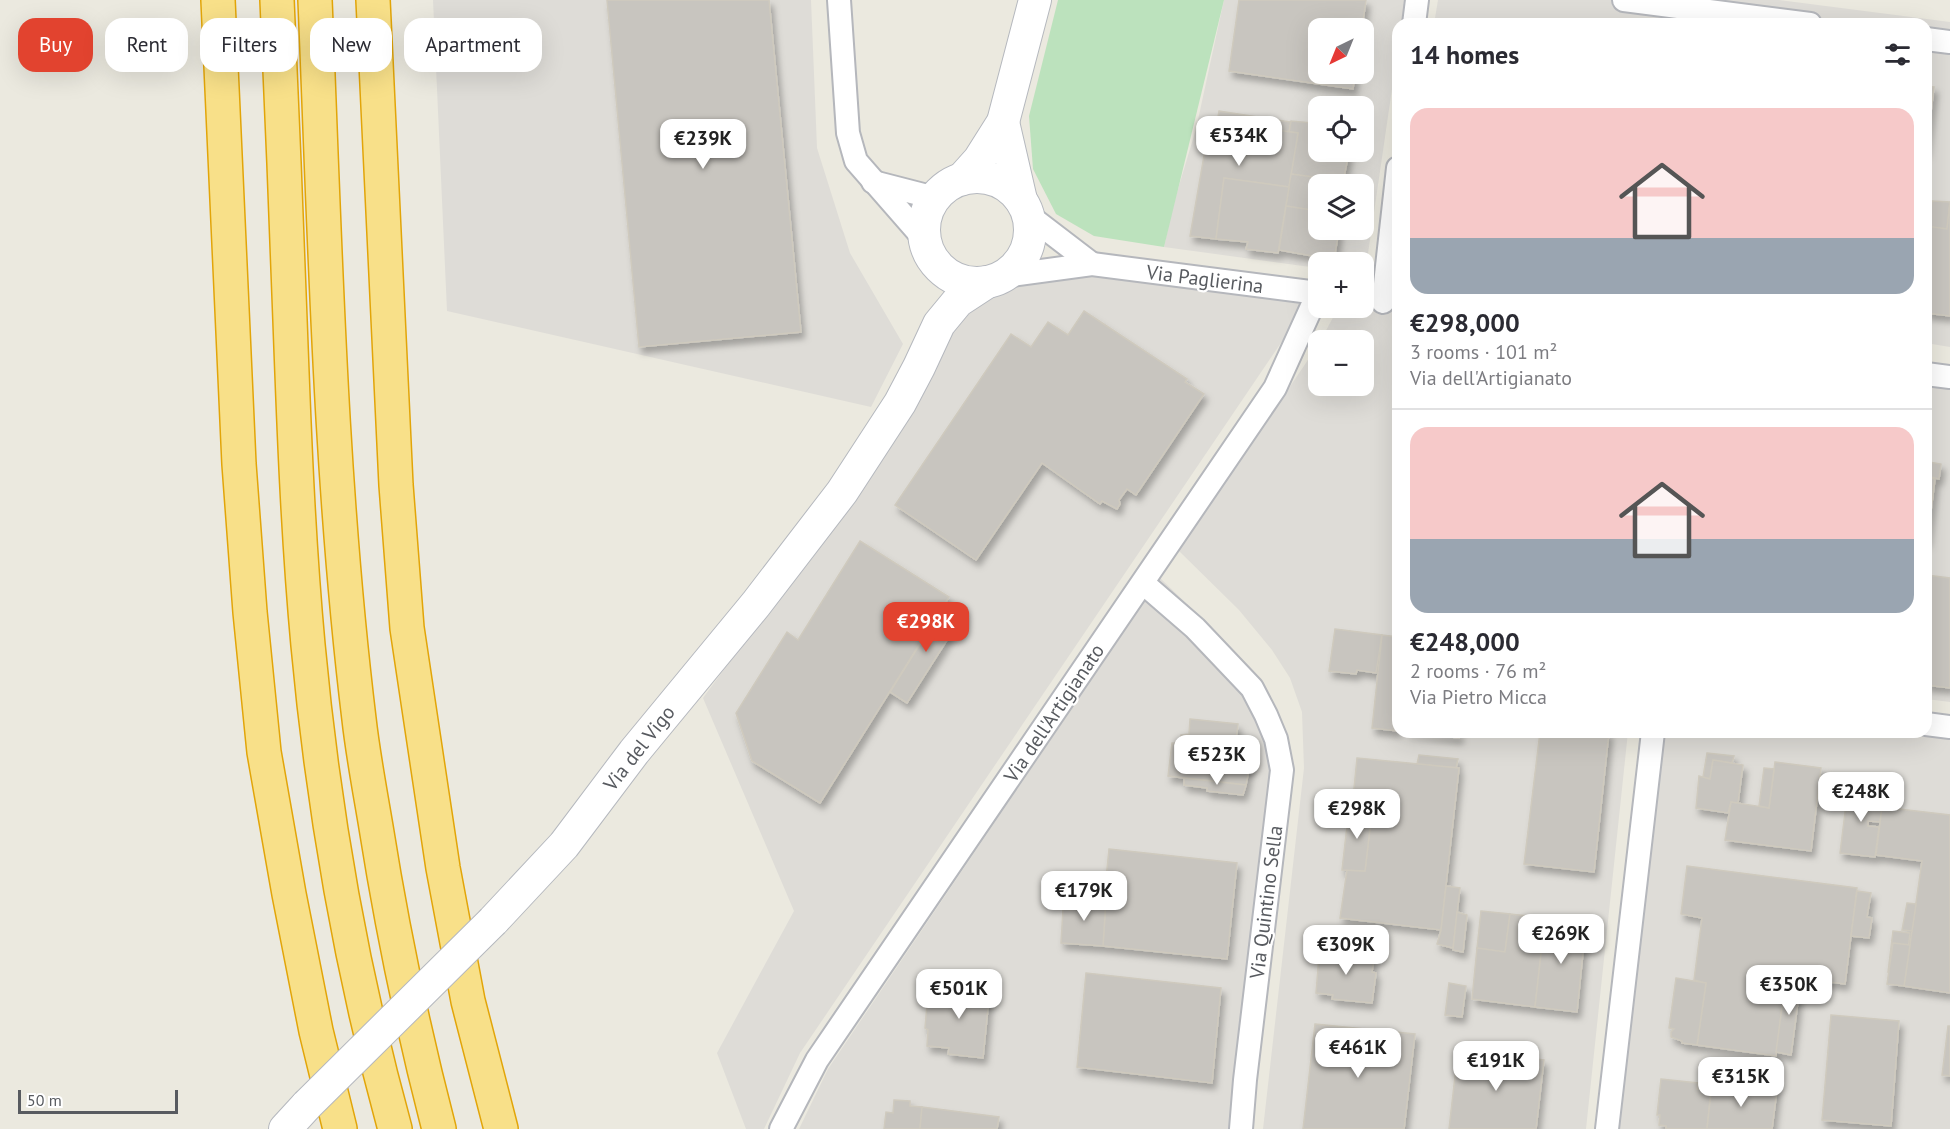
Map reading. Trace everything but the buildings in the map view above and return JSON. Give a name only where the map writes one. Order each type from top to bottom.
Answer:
[{"type":"highway","points":[[218,0],[239,464],[250,612],[264,752],[316,1030],[340,1129]]},
{"type":"highway","points":[[277,0],[298,514],[308,647],[317,726],[342,890],[365,1004],[395,1129]]},
{"type":"highway","points":[[315,0],[334,431],[354,678],[384,880],[410,1008],[439,1129]]},
{"type":"highway","points":[[373,0],[396,485],[407,628],[443,868],[468,1001],[501,1129]]},
{"type":"street","points":[[839,0],[848,133],[856,161],[926,244],[937,265],[951,276],[968,283],[995,279],[1018,264],[1027,248],[1030,232],[1003,122]]},
{"type":"street","points":[[962,179],[979,160],[1003,122],[1035,0]]},
{"type":"street","points":[[1415,18],[1417,0]]},
{"type":"street","points":[[1624,0],[1764,18]]},
{"type":"street","points":[[1932,40],[1950,42]]},
{"type":"street","points":[[926,244],[924,231],[927,213],[934,198],[947,186],[962,179],[978,177],[995,180],[1009,188],[1025,208],[1092,264]]},
{"type":"street","points":[[873,182],[934,198]]},
{"type":"street","points":[[1382,302],[1392,218]]},
{"type":"street","name":"Via del Vigo","points":[[926,244],[936,280],[939,324]]},
{"type":"street","name":"Via Paglierina","points":[[995,279],[1092,264],[1308,292]]},
{"type":"street","name":"Via del Vigo","points":[[285,1129],[492,921],[564,845],[634,752],[756,604],[842,492],[900,403],[920,368],[939,324],[958,301],[995,279]]},
{"type":"street","name":"Via dell'Artigianato","points":[[781,1129],[817,1060],[1275,388],[1308,315]]},
{"type":"street","points":[[1932,375],[1950,377]]},
{"type":"street","name":"Via Quintino Sella","points":[[1143,582],[1195,628],[1252,688],[1276,739],[1282,770],[1241,1129]]},
{"type":"street","points":[[1932,725],[1950,727]]},
{"type":"street","points":[[1607,1129],[1652,738]]},
{"type":"shaded area","points":[[433,0],[811,0],[817,148],[850,253],[903,344],[871,407],[447,311],[436,72],[542,72],[542,18],[434,18]]},
{"type":"shaded area","points":[[1224,0],[1405,0],[1403,18],[1392,18],[1392,89],[1374,212],[1374,174],[1308,174],[1308,240],[1370,240],[1368,252],[1308,252],[1308,267],[1164,247],[1172,209],[1196,129]]},
{"type":"shaded area","points":[[1438,0],[1779,0],[1919,18],[1435,18]]},
{"type":"shaded area","points":[[1932,20],[1950,22],[1950,347],[1932,344]]},
{"type":"shaded area","points":[[1099,269],[1306,298],[1289,331],[800,1053],[764,1129],[746,1129],[717,1053],[794,911],[703,698],[876,463],[944,335],[1008,282]]},
{"type":"shaded area","points":[[1374,307],[1392,309],[1392,738],[1627,738],[1586,1129],[1263,1129],[1304,768],[1302,712],[1290,678],[1272,650],[1239,610],[1179,551],[1308,360],[1308,396],[1374,396],[1374,330],[1326,330],[1333,318],[1374,318]]},
{"type":"shaded area","points":[[1932,377],[1950,379],[1950,702],[1932,700]]},
{"type":"shaded area","points":[[1160,578],[1216,632],[1246,669],[1272,766],[1234,1129],[799,1129],[828,1069]]},
{"type":"shaded area","points":[[1932,733],[1950,735],[1950,1129],[1618,1129],[1659,738],[1932,738]]},
{"type":"green space","points":[[1058,0],[1224,0],[1164,247],[1094,236],[1056,214],[1033,169],[1029,116]]}]
